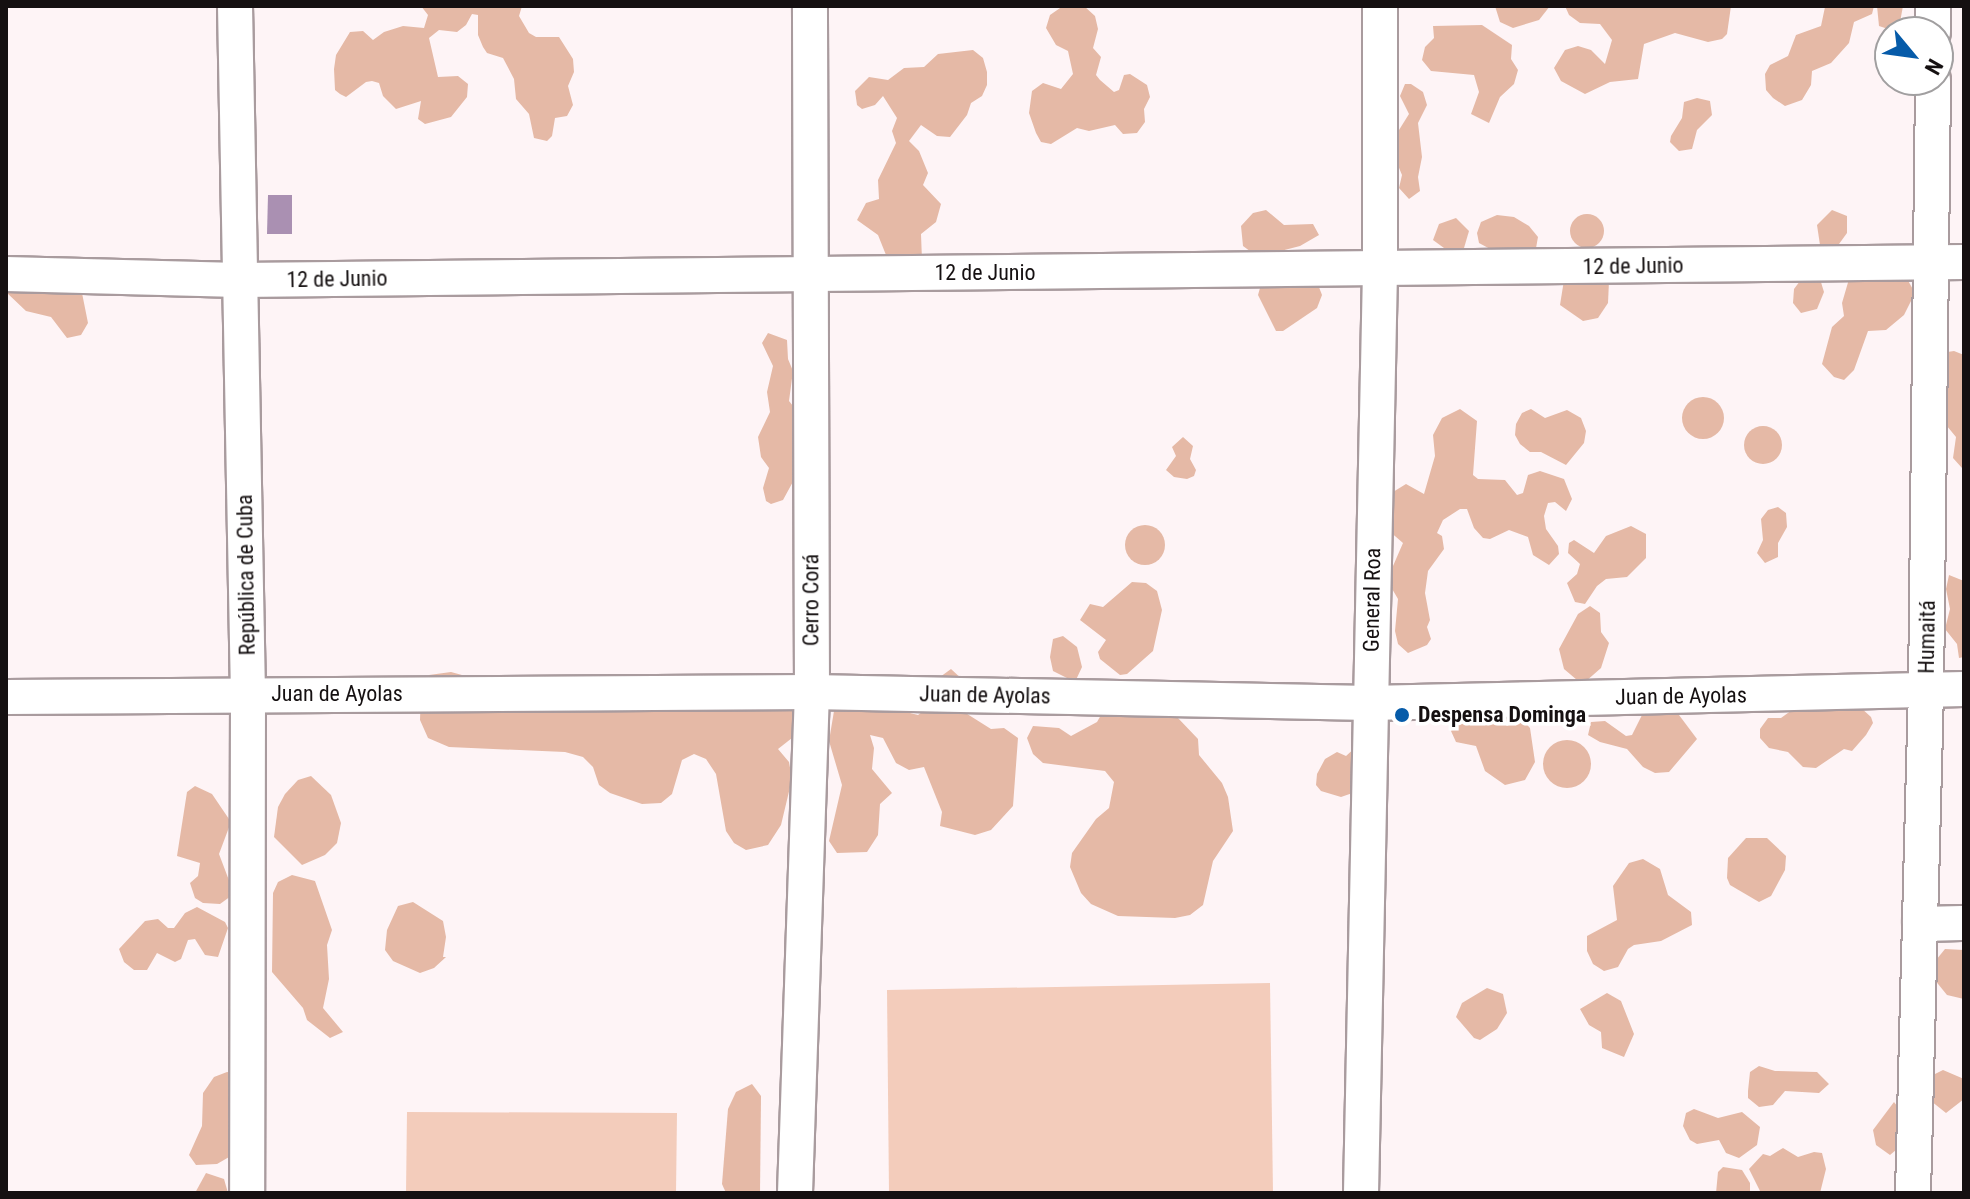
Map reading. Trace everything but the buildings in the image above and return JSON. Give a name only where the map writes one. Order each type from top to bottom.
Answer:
[{"type":"street","name":"República de Cuba","points":[[235,6],[248,695],[247,1193]]},
{"type":"street","name":"Cerro Corá","points":[[795,1193],[812,692],[810,6]]},
{"type":"street","name":"General Roa","points":[[1361,1193],[1380,269],[1380,6]]},
{"type":"street","name":"Humaitá","points":[[1913,1193],[1926,691],[1949,262],[1934,96]]},
{"type":"street","name":"12 de Junio","points":[[6,274],[239,280],[1949,262]]},
{"type":"street","name":"Juan de Ayolas","points":[[6,697],[812,692],[1370,703],[1964,689]]},
{"type":"street","points":[[1920,924],[1964,923]]},
{"type":"shaded area","points":[[421,6],[522,6],[519,16],[529,33],[536,37],[559,37],[573,59],[574,72],[568,86],[573,105],[567,116],[555,118],[552,136],[547,141],[534,138],[529,114],[516,99],[514,79],[503,58],[487,53],[483,47],[478,35],[478,15],[472,14],[466,25],[457,32],[439,30],[429,38],[438,77],[458,76],[468,84],[467,97],[451,117],[425,124],[418,119],[421,101],[396,109],[383,96],[379,83],[372,81],[346,97],[335,90],[336,55],[350,32],[363,31],[373,40],[384,32],[403,26],[424,28],[428,15]]},
{"type":"shaded area","points":[[1063,6],[1084,6],[1095,16],[1098,29],[1093,48],[1101,57],[1096,75],[1100,80],[1114,92],[1119,90],[1124,75],[1130,74],[1147,85],[1150,97],[1144,109],[1145,122],[1137,133],[1123,134],[1115,125],[1089,131],[1077,128],[1051,144],[1041,142],[1029,113],[1032,91],[1043,83],[1061,89],[1073,74],[1068,51],[1056,45],[1046,28],[1050,15]]},
{"type":"shaded area","points":[[1495,6],[1550,6],[1539,20],[1513,28],[1500,22]]},
{"type":"shaded area","points":[[1565,6],[1731,6],[1727,34],[1722,39],[1708,42],[1675,33],[1644,44],[1638,79],[1610,82],[1585,94],[1561,81],[1554,68],[1565,50],[1578,46],[1591,50],[1605,64],[1612,40],[1600,24],[1580,23],[1569,15]]},
{"type":"shaded area","points":[[1874,6],[1872,14],[1854,22],[1849,43],[1831,63],[1812,71],[1811,85],[1802,100],[1785,106],[1766,90],[1765,74],[1770,65],[1788,56],[1796,35],[1821,26],[1825,7]]},
{"type":"shaded area","points":[[1877,6],[1903,6],[1901,16],[1878,16]]},
{"type":"shaded area","points":[[1482,25],[1512,45],[1511,59],[1518,70],[1514,84],[1500,97],[1489,123],[1471,114],[1479,92],[1474,75],[1431,71],[1422,60],[1425,47],[1434,38],[1433,26]]},
{"type":"shaded area","points":[[973,50],[983,58],[987,72],[987,85],[982,96],[971,103],[967,115],[950,137],[937,136],[921,125],[909,141],[919,151],[928,173],[923,185],[941,204],[936,222],[921,234],[922,260],[888,260],[878,235],[857,220],[866,203],[879,199],[878,180],[896,143],[892,131],[897,118],[883,96],[875,105],[862,109],[857,105],[855,91],[869,77],[888,80],[904,68],[924,67],[938,54]]},
{"type":"shaded area","points":[[1405,84],[1411,84],[1423,92],[1427,105],[1418,123],[1422,157],[1418,177],[1420,191],[1409,199],[1399,188],[1402,175],[1397,163],[1399,130],[1409,114],[1400,96]]},
{"type":"shaded area","points":[[1697,98],[1710,101],[1712,115],[1697,130],[1692,149],[1679,151],[1670,142],[1671,136],[1682,118],[1684,102]]},
{"type":"shaded area","points":[[268,195],[292,195],[292,234],[267,234]]},
{"type":"shaded area","points":[[1266,210],[1284,225],[1313,224],[1319,235],[1300,246],[1258,257],[1243,246],[1241,226],[1253,213]]},
{"type":"shaded area","points":[[1832,210],[1847,216],[1847,233],[1839,244],[1820,245],[1817,225]]},
{"type":"shaded area","points":[[1587,214],[1599,219],[1604,231],[1599,243],[1587,248],[1575,243],[1570,231],[1575,219]]},
{"type":"shaded area","points":[[1497,215],[1514,217],[1529,226],[1538,237],[1536,248],[1492,250],[1479,243],[1477,233],[1481,222]]},
{"type":"shaded area","points":[[1456,218],[1469,231],[1464,248],[1444,248],[1433,240],[1439,224]]},
{"type":"shaded area","points":[[6,256],[80,283],[88,323],[81,335],[67,338],[51,317],[26,311],[6,292]]},
{"type":"shaded area","points":[[1906,277],[1915,293],[1904,315],[1886,330],[1868,331],[1854,370],[1844,380],[1834,377],[1822,364],[1832,327],[1844,316],[1842,303],[1849,279]]},
{"type":"shaded area","points":[[1820,279],[1824,292],[1817,309],[1801,313],[1793,303],[1794,289],[1800,281]]},
{"type":"shaded area","points":[[1564,280],[1609,281],[1608,303],[1598,318],[1583,321],[1560,305]]},
{"type":"shaded area","points":[[1262,281],[1317,282],[1322,295],[1317,308],[1283,331],[1276,331],[1258,295]]},
{"type":"shaded area","points":[[768,333],[787,340],[788,359],[793,371],[789,401],[801,416],[795,478],[783,500],[771,504],[766,501],[763,488],[769,468],[761,457],[758,437],[770,412],[767,392],[773,366],[762,343]]},
{"type":"shaded area","points":[[1954,351],[1964,355],[1962,468],[1953,458],[1956,437],[1942,420],[1941,353]]},
{"type":"shaded area","points":[[1703,397],[1718,403],[1724,418],[1718,433],[1703,439],[1688,433],[1682,418],[1688,403]]},
{"type":"shaded area","points":[[1460,409],[1477,421],[1473,475],[1478,479],[1505,480],[1517,495],[1523,493],[1528,475],[1540,471],[1564,479],[1572,499],[1566,511],[1555,502],[1548,503],[1544,516],[1546,529],[1558,546],[1559,554],[1549,565],[1533,555],[1528,537],[1509,530],[1490,539],[1483,538],[1474,528],[1467,509],[1460,509],[1443,520],[1437,533],[1442,536],[1444,549],[1428,571],[1425,593],[1430,620],[1427,627],[1431,639],[1427,645],[1408,653],[1398,644],[1395,631],[1398,599],[1391,587],[1393,566],[1403,543],[1388,530],[1386,503],[1393,492],[1406,484],[1424,494],[1435,456],[1433,435],[1442,418]]},
{"type":"shaded area","points":[[1531,409],[1545,418],[1567,410],[1581,418],[1586,431],[1584,443],[1566,465],[1541,452],[1530,452],[1520,444],[1515,435],[1516,424],[1522,413]]},
{"type":"shaded area","points":[[1763,426],[1776,432],[1782,445],[1776,458],[1763,464],[1750,458],[1744,445],[1750,432]]},
{"type":"shaded area","points":[[1183,437],[1193,446],[1190,459],[1196,470],[1194,476],[1187,479],[1174,477],[1166,470],[1176,456],[1172,447]]},
{"type":"shaded area","points":[[1778,507],[1786,513],[1787,527],[1778,543],[1778,557],[1765,563],[1757,553],[1763,540],[1761,519],[1768,510]]},
{"type":"shaded area","points":[[1145,525],[1159,531],[1165,545],[1159,559],[1145,565],[1131,559],[1125,545],[1131,531]]},
{"type":"shaded area","points":[[1631,526],[1646,534],[1646,558],[1627,577],[1606,579],[1585,604],[1575,602],[1567,583],[1577,574],[1580,564],[1568,553],[1569,543],[1574,540],[1594,553],[1606,536]]},
{"type":"shaded area","points":[[1949,575],[1964,581],[1964,657],[1959,658],[1957,644],[1945,629],[1950,609],[1946,589]]},
{"type":"shaded area","points":[[1132,582],[1146,583],[1157,591],[1162,610],[1153,651],[1127,674],[1120,675],[1100,659],[1098,652],[1106,640],[1080,620],[1090,604],[1103,607]]},
{"type":"shaded area","points":[[1590,606],[1600,613],[1601,632],[1609,643],[1601,668],[1585,682],[1577,680],[1564,669],[1559,649],[1578,614]]},
{"type":"shaded area","points":[[1063,636],[1077,647],[1082,667],[1075,682],[1053,671],[1050,657],[1053,639]]},
{"type":"shaded area","points":[[951,669],[964,681],[968,695],[964,712],[991,729],[1004,728],[1018,738],[1013,806],[991,830],[975,835],[940,826],[942,812],[924,767],[909,770],[896,763],[883,738],[870,735],[874,748],[872,769],[892,793],[880,804],[878,835],[867,852],[837,853],[829,841],[842,785],[829,741],[835,705],[897,701],[906,712],[918,715],[932,705],[940,677]]},
{"type":"shaded area","points":[[451,672],[495,684],[788,689],[799,721],[792,738],[778,749],[789,762],[792,779],[781,825],[768,845],[746,850],[734,843],[726,831],[716,774],[706,759],[694,754],[682,760],[672,794],[661,803],[642,804],[610,793],[599,785],[593,767],[583,757],[565,752],[449,747],[428,738],[420,720],[421,689],[429,675]]},
{"type":"shaded area","points":[[1163,692],[1177,717],[1198,739],[1199,755],[1222,783],[1228,797],[1233,831],[1213,861],[1203,905],[1190,915],[1175,918],[1118,916],[1091,904],[1081,893],[1070,867],[1072,853],[1096,819],[1109,808],[1114,782],[1105,771],[1043,763],[1033,754],[1027,738],[1033,726],[1059,728],[1071,736],[1097,722],[1105,708]]},
{"type":"shaded area","points":[[1860,707],[1873,723],[1866,735],[1852,751],[1844,749],[1816,768],[1803,767],[1788,752],[1769,748],[1760,738],[1760,729],[1768,718],[1781,718],[1792,710]]},
{"type":"shaded area","points":[[1512,709],[1530,728],[1535,762],[1525,780],[1505,785],[1485,771],[1476,746],[1456,742],[1451,731],[1466,710]]},
{"type":"shaded area","points":[[1644,711],[1676,711],[1697,739],[1669,772],[1655,773],[1643,767],[1627,749],[1600,742],[1588,735],[1591,722],[1605,721],[1626,736],[1632,735]]},
{"type":"shaded area","points":[[1567,740],[1584,747],[1591,764],[1584,781],[1567,788],[1550,781],[1543,764],[1550,747]]},
{"type":"shaded area","points":[[1357,746],[1364,789],[1341,797],[1321,791],[1316,785],[1317,774],[1325,759],[1337,752],[1346,756]]},
{"type":"shaded area","points":[[311,776],[331,795],[341,823],[337,843],[325,855],[302,865],[274,837],[278,807],[285,794],[298,780]]},
{"type":"shaded area","points":[[195,786],[212,794],[231,822],[219,854],[230,883],[231,896],[220,904],[203,903],[195,898],[190,883],[198,876],[200,863],[177,856],[187,792]]},
{"type":"shaded area","points":[[1746,838],[1767,838],[1786,856],[1785,870],[1771,896],[1759,902],[1730,885],[1727,878],[1728,858]]},
{"type":"shaded area","points":[[1643,859],[1660,869],[1668,895],[1691,912],[1692,925],[1661,941],[1634,945],[1628,949],[1618,967],[1604,971],[1593,964],[1587,951],[1587,936],[1617,920],[1613,886],[1629,863]]},
{"type":"shaded area","points":[[292,875],[315,881],[332,930],[327,945],[329,979],[323,1008],[343,1032],[330,1038],[307,1020],[303,1008],[272,972],[273,893],[278,882]]},
{"type":"shaded area","points":[[413,902],[443,921],[446,937],[443,957],[446,957],[434,968],[420,973],[393,961],[385,950],[387,930],[398,906]]},
{"type":"shaded area","points":[[197,907],[225,922],[228,928],[218,957],[205,955],[195,939],[188,940],[181,959],[175,962],[157,953],[147,970],[134,970],[124,962],[119,949],[145,921],[158,919],[168,928],[174,928],[185,913]]},
{"type":"shaded area","points":[[1945,949],[1964,950],[1964,999],[1947,995],[1934,979],[1932,965]]},
{"type":"shaded area","points":[[1270,983],[1273,1193],[889,1193],[887,990]]},
{"type":"shaded area","points":[[1487,988],[1503,994],[1507,1013],[1497,1029],[1480,1040],[1474,1038],[1456,1017],[1462,1003]]},
{"type":"shaded area","points":[[1607,993],[1621,1001],[1634,1034],[1624,1057],[1602,1048],[1601,1032],[1589,1025],[1580,1009]]},
{"type":"shaded area","points":[[1759,1066],[1775,1071],[1817,1072],[1829,1084],[1819,1093],[1785,1091],[1773,1105],[1759,1107],[1748,1098],[1748,1091],[1750,1072]]},
{"type":"shaded area","points":[[1943,1070],[1964,1079],[1964,1099],[1946,1113],[1931,1101],[1931,1076]]},
{"type":"shaded area","points":[[233,1073],[236,1153],[217,1164],[196,1165],[189,1155],[202,1126],[203,1093],[214,1077]]},
{"type":"shaded area","points":[[752,1084],[761,1096],[760,1193],[726,1193],[722,1184],[728,1109],[736,1092]]},
{"type":"shaded area","points":[[1894,1102],[1908,1120],[1903,1144],[1890,1155],[1876,1145],[1873,1130]]},
{"type":"shaded area","points":[[1694,1109],[1718,1118],[1742,1112],[1760,1127],[1757,1145],[1739,1158],[1726,1153],[1719,1140],[1697,1144],[1690,1140],[1683,1126],[1686,1113]]},
{"type":"shaded area","points":[[407,1112],[677,1113],[676,1193],[406,1193]]},
{"type":"shaded area","points":[[1783,1148],[1798,1157],[1822,1153],[1826,1169],[1820,1193],[1761,1193],[1749,1169],[1763,1154],[1770,1156]]},
{"type":"shaded area","points":[[1723,1167],[1742,1170],[1750,1183],[1750,1193],[1716,1193],[1718,1172]]},
{"type":"shaded area","points":[[206,1173],[224,1179],[228,1193],[195,1193]]},
{"type":"place","name":"Despensa Dominga","points":[[1402,715]]}]
